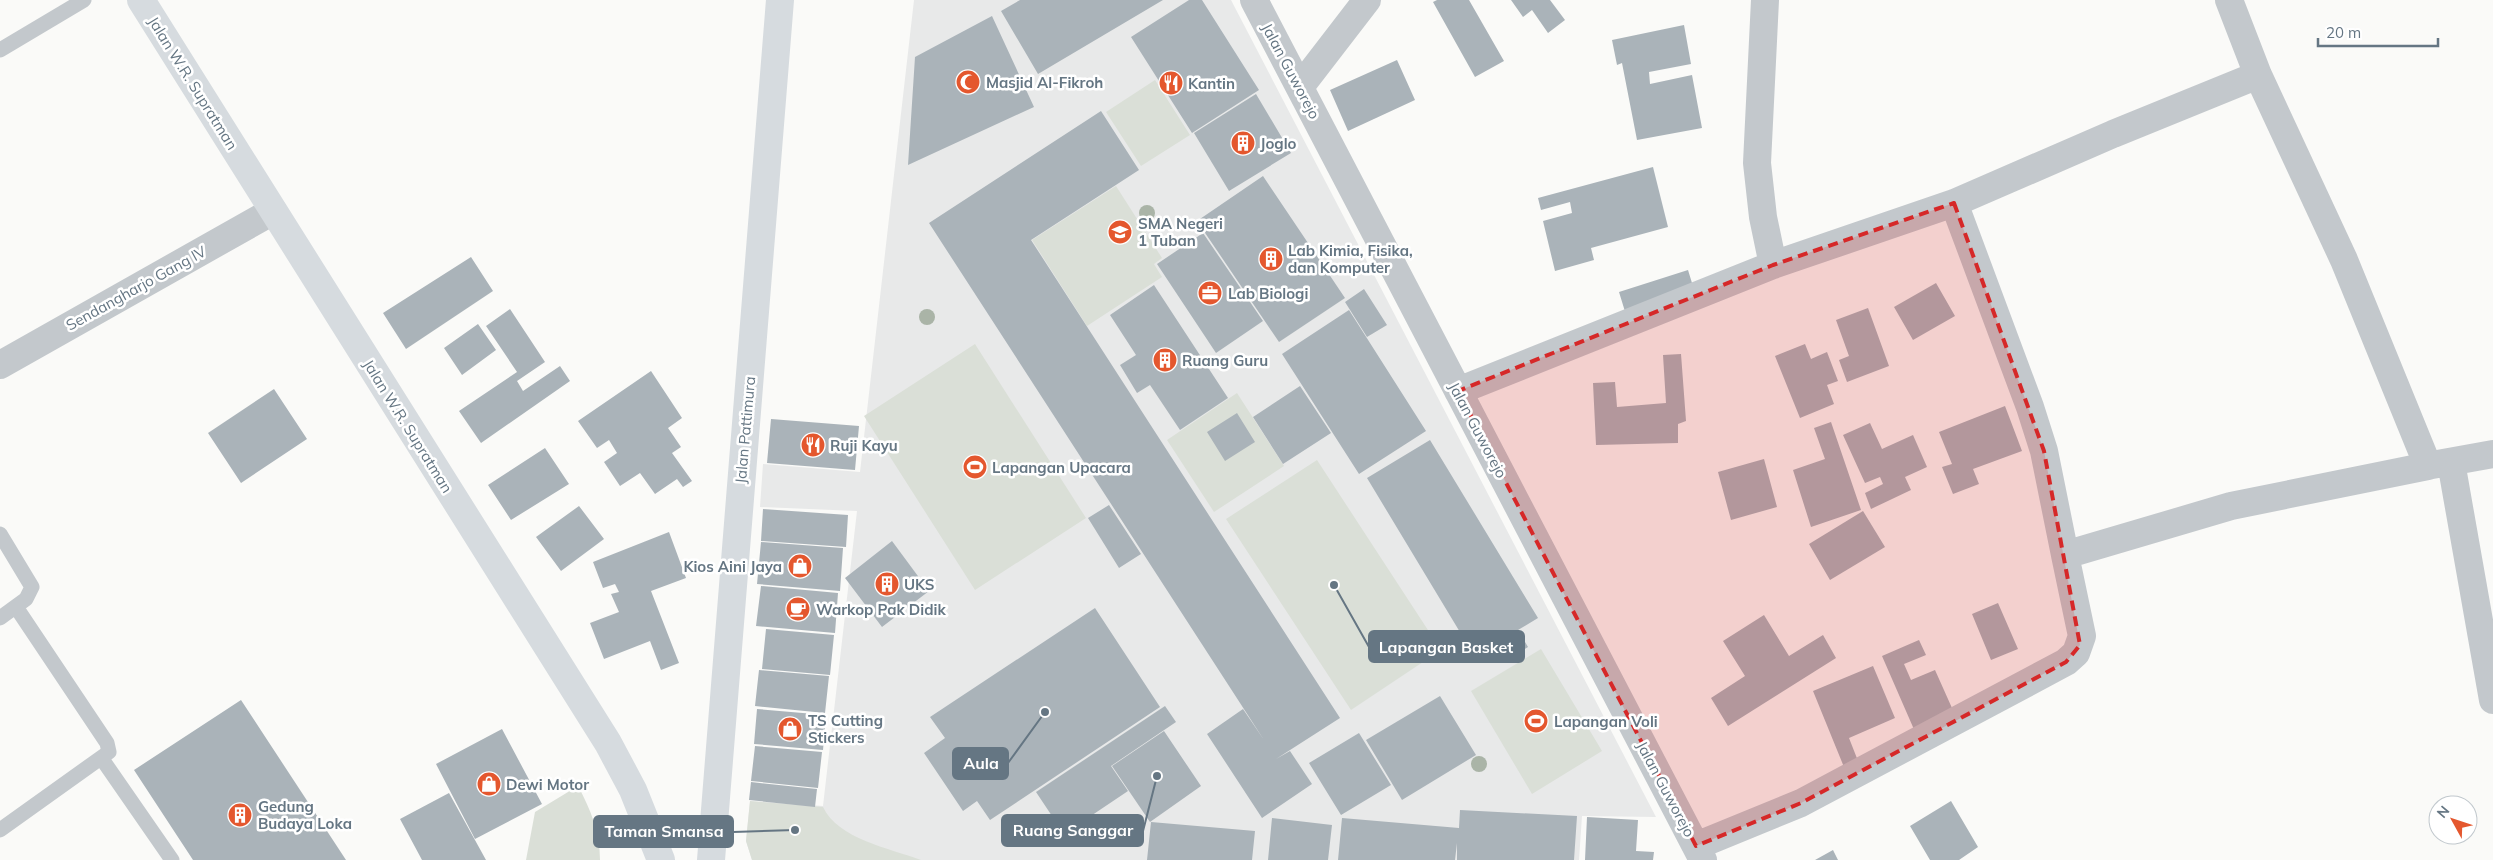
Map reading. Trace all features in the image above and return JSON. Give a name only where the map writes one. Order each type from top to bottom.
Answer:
[{"type":"street","name":"Jalan W.R. Supratman","points":[[141,0],[608,743],[633,790],[660,860]]},
{"type":"street","name":"Jalan Pattimura","points":[[711,860],[780,0]]},
{"type":"street","name":"Jalan Guworejo","points":[[1254,0],[1699,853]]},
{"type":"street","points":[[1300,87],[1367,0]]},
{"type":"street","points":[[1765,0],[1757,162],[1763,217],[1773,266]]},
{"type":"street","points":[[2229,0],[2258,74],[2440,464],[2493,700]]},
{"type":"street","points":[[1458,391],[1773,266],[1954,204],[2113,134],[2258,74]]},
{"type":"street","points":[[1699,853],[1802,803],[2066,662],[2076,653],[2082,636],[2044,451],[2030,407],[1954,204]]},
{"type":"street","name":"Sendangharjo Gang IV","points":[[0,366],[273,211]]},
{"type":"street","points":[[2065,555],[2231,506],[2493,454]]},
{"type":"lane","points":[[0,50],[84,0]]},
{"type":"lane","points":[[0,534],[31,582],[30,595],[0,618]]},
{"type":"lane","points":[[0,830],[102,759],[109,752],[107,743],[16,607]]},
{"type":"lane","points":[[102,759],[172,860]]},
{"type":"highlighted area","points":[[1954,203],[2044,451],[2080,645],[2066,662],[1801,803],[1696,846],[1458,391],[1773,265]]},
{"type":"shaded area","name":"SMA Negeri 1 Tuban","points":[[914,0],[1231,0],[1656,817],[1582,816],[1579,860],[752,860],[746,841],[750,801],[823,806],[857,511],[760,507],[763,464],[860,472]]},
{"type":"shaded area","points":[[1155,80],[1190,135],[1141,166],[1106,112]]},
{"type":"shaded area","points":[[1116,186],[1162,258],[1154,264],[1162,277],[1087,326],[1032,240]]},
{"type":"shaded area","name":"Lapangan Upacara","points":[[975,344],[1086,518],[975,590],[864,416]]},
{"type":"shaded area","points":[[1237,393],[1284,466],[1214,512],[1167,440]]},
{"type":"shaded area","points":[[1317,460],[1441,650],[1351,710],[1226,519]]},
{"type":"shaded area","name":"Lapangan Voli","points":[[1541,649],[1602,751],[1532,794],[1471,691]]},
{"type":"shaded area","points":[[578,786],[594,822],[600,850],[600,860],[526,860],[535,812]]},
{"type":"shaded area","points":[[750,801],[823,807],[830,818],[852,835],[921,860],[752,860],[746,841]]},
{"type":"building","points":[[1020,0],[1163,0],[1038,74],[1001,11]]},
{"type":"building","points":[[1189,0],[1202,0],[1259,90],[1192,133],[1131,37]]},
{"type":"building","points":[[1437,0],[1469,0],[1504,61],[1475,77],[1433,2]]},
{"type":"building","points":[[1511,0],[1550,0],[1565,20],[1548,33],[1532,10],[1523,17]]},
{"type":"building","name":"Masjid Al-Fikroh","points":[[992,16],[1034,107],[908,165],[915,57]]},
{"type":"building","points":[[1684,25],[1691,64],[1649,72],[1650,84],[1692,75],[1702,128],[1637,140],[1622,63],[1617,65],[1612,40]]},
{"type":"building","points":[[1397,60],[1415,100],[1348,131],[1330,90]]},
{"type":"building","name":"Joglo","points":[[1256,94],[1291,153],[1229,191],[1194,133]]},
{"type":"building","points":[[1101,111],[1139,170],[1031,240],[1340,718],[1276,759],[1290,751],[1312,784],[1262,818],[1207,734],[1243,709],[1264,740],[929,223]]},
{"type":"building","points":[[1653,167],[1668,227],[1591,248],[1594,260],[1555,271],[1543,221],[1572,213],[1570,202],[1541,210],[1538,198]]},
{"type":"building","name":"Lab Kimia, Fisika, dan Komputer","points":[[1263,176],[1345,298],[1279,342],[1197,221]]},
{"type":"building","name":"Lab Biologi","points":[[1203,233],[1263,321],[1216,353],[1157,264]]},
{"type":"building","points":[[471,257],[493,291],[406,349],[383,313]]},
{"type":"building","points":[[1688,270],[1696,296],[1627,318],[1619,292]]},
{"type":"building","points":[[1936,283],[1955,316],[1913,340],[1894,307]]},
{"type":"building","name":"Ruang Guru","points":[[1154,285],[1228,398],[1180,430],[1150,385],[1137,393],[1120,365],[1136,355],[1110,315]]},
{"type":"building","points":[[1364,289],[1387,325],[1367,337],[1345,302]]},
{"type":"building","points":[[1868,308],[1889,366],[1847,382],[1839,360],[1849,356],[1836,320]]},
{"type":"building","points":[[510,309],[545,362],[517,381],[523,391],[560,366],[570,381],[481,443],[459,411],[517,372],[486,326]]},
{"type":"building","points":[[1349,310],[1426,431],[1359,474],[1282,354]]},
{"type":"building","points":[[478,324],[496,350],[462,375],[444,348]]},
{"type":"building","points":[[1805,344],[1811,359],[1827,352],[1838,381],[1827,385],[1834,404],[1800,418],[1775,356]]},
{"type":"building","points":[[1681,354],[1686,421],[1678,424],[1678,443],[1596,445],[1593,383],[1615,382],[1617,407],[1666,403],[1663,355]]},
{"type":"building","points":[[651,371],[682,418],[668,428],[681,447],[672,453],[692,481],[683,487],[677,479],[655,494],[640,473],[620,486],[604,462],[617,453],[609,440],[597,448],[578,421]]},
{"type":"building","points":[[1300,386],[1331,433],[1283,464],[1253,417]]},
{"type":"building","points":[[274,389],[307,439],[241,483],[208,433]]},
{"type":"building","points":[[2005,406],[2022,451],[1973,469],[1979,484],[1953,494],[1942,467],[1952,464],[1939,432]]},
{"type":"building","points":[[1237,413],[1255,442],[1225,461],[1207,432]]},
{"type":"building","name":"Ruji Kayu","points":[[771,419],[859,426],[855,470],[767,463]]},
{"type":"building","points":[[1831,422],[1861,510],[1811,527],[1793,470],[1825,459],[1814,428]]},
{"type":"building","points":[[1870,423],[1882,449],[1913,435],[1927,467],[1905,477],[1911,490],[1871,509],[1865,493],[1883,484],[1880,477],[1865,483],[1843,435]]},
{"type":"building","points":[[1430,440],[1538,618],[1518,630],[1528,647],[1503,662],[1493,646],[1475,657],[1367,478]]},
{"type":"building","points":[[545,448],[569,484],[511,520],[488,485]]},
{"type":"building","points":[[1764,459],[1777,507],[1731,520],[1718,472]]},
{"type":"building","points":[[1109,505],[1141,554],[1119,568],[1088,518]]},
{"type":"building","points":[[579,506],[604,539],[561,571],[536,537]]},
{"type":"building","points":[[763,509],[848,515],[846,547],[761,541]]},
{"type":"building","points":[[1863,511],[1885,547],[1830,580],[1809,544]]},
{"type":"building","points":[[669,532],[686,578],[651,591],[679,663],[661,670],[650,641],[604,659],[590,623],[619,612],[611,594],[619,592],[615,584],[603,588],[593,562]]},
{"type":"building","name":"UKS","points":[[892,541],[929,591],[882,627],[845,578]]},
{"type":"building","name":"Kios Aini Jaya","points":[[761,542],[843,548],[840,591],[757,584]]},
{"type":"building","name":"Warkop Pak Didik","points":[[761,586],[838,593],[835,633],[756,626]]},
{"type":"building","points":[[1998,603],[2018,649],[1991,660],[1972,614]]},
{"type":"building","points":[[1095,608],[1160,707],[990,820],[977,801],[963,811],[924,753],[945,738],[930,717]]},
{"type":"building","points":[[1764,615],[1789,656],[1823,635],[1836,658],[1728,726],[1711,698],[1745,676],[1723,641]]},
{"type":"building","points":[[766,629],[834,635],[830,675],[762,669]]},
{"type":"building","points":[[1919,640],[1926,655],[1904,664],[1911,680],[1935,670],[1956,717],[1916,734],[1882,656]]},
{"type":"building","points":[[1873,666],[1895,718],[1849,738],[1860,766],[1846,772],[1813,691]]},
{"type":"building","points":[[759,670],[829,676],[825,713],[755,706]]},
{"type":"building","points":[[1440,696],[1476,755],[1402,800],[1366,740]]},
{"type":"building","name":"Gedung Budaya Loka","points":[[241,700],[346,860],[193,860],[134,770]]},
{"type":"building","points":[[1165,706],[1176,722],[1111,766],[1128,791],[1064,834],[1036,792]]},
{"type":"building","name":"TS Cutting Stickers","points":[[757,709],[826,715],[823,750],[754,744]]},
{"type":"building","name":"Dewi Motor","points":[[502,729],[542,804],[475,839],[436,764]]},
{"type":"building","points":[[1164,731],[1201,786],[1150,822],[1112,766]]},
{"type":"building","points":[[1359,733],[1391,785],[1341,815],[1309,763]]},
{"type":"building","points":[[755,746],[822,752],[818,788],[751,781]]},
{"type":"building","points":[[751,782],[817,789],[815,807],[749,800]]},
{"type":"building","points":[[449,793],[486,860],[422,860],[400,819]]},
{"type":"building","points":[[1951,801],[1978,847],[1959,860],[1930,860],[1910,826]]},
{"type":"building","points":[[1460,810],[1577,816],[1574,860],[1457,860],[1457,843],[1455,860],[1338,860],[1342,818],[1459,828]]},
{"type":"building","points":[[1587,817],[1638,820],[1636,851],[1654,852],[1653,860],[1585,860]]},
{"type":"building","points":[[1272,818],[1332,825],[1328,860],[1268,860]]},
{"type":"building","points":[[1151,822],[1255,831],[1252,860],[1147,860]]},
{"type":"building","points":[[1833,850],[1838,860],[1815,860]]},
{"type":"place","name":"Masjid Al-Fikroh","points":[[968,82]]},
{"type":"place","name":"Kantin","points":[[1171,83]]},
{"type":"place","name":"Joglo","points":[[1243,143]]},
{"type":"place","name":"SMA Negeri 1 Tuban","points":[[1120,232]]},
{"type":"place","name":"Lab Kimia, Fisika, dan Komputer","points":[[1271,259]]},
{"type":"place","name":"Lab Biologi","points":[[1210,293]]},
{"type":"place","name":"Ruang Guru","points":[[1165,360]]},
{"type":"place","name":"Ruji Kayu","points":[[813,445]]},
{"type":"place","name":"Lapangan Upacara","points":[[975,467]]},
{"type":"place","name":"Kios Aini Jaya","points":[[800,566]]},
{"type":"place","name":"UKS","points":[[887,584]]},
{"type":"place","name":"Lapangan Basket","points":[[1334,585]]},
{"type":"place","name":"Warkop Pak Didik","points":[[798,609]]},
{"type":"place","name":"Aula","points":[[1045,712]]},
{"type":"place","name":"Lapangan Voli","points":[[1536,721]]},
{"type":"place","name":"TS Cutting Stickers","points":[[790,729]]},
{"type":"place","name":"Ruang Sanggar","points":[[1157,776]]},
{"type":"place","name":"Dewi Motor","points":[[489,784]]},
{"type":"place","name":"Gedung Budaya Loka","points":[[240,815]]},
{"type":"place","name":"Taman Smansa","points":[[795,830]]}]
